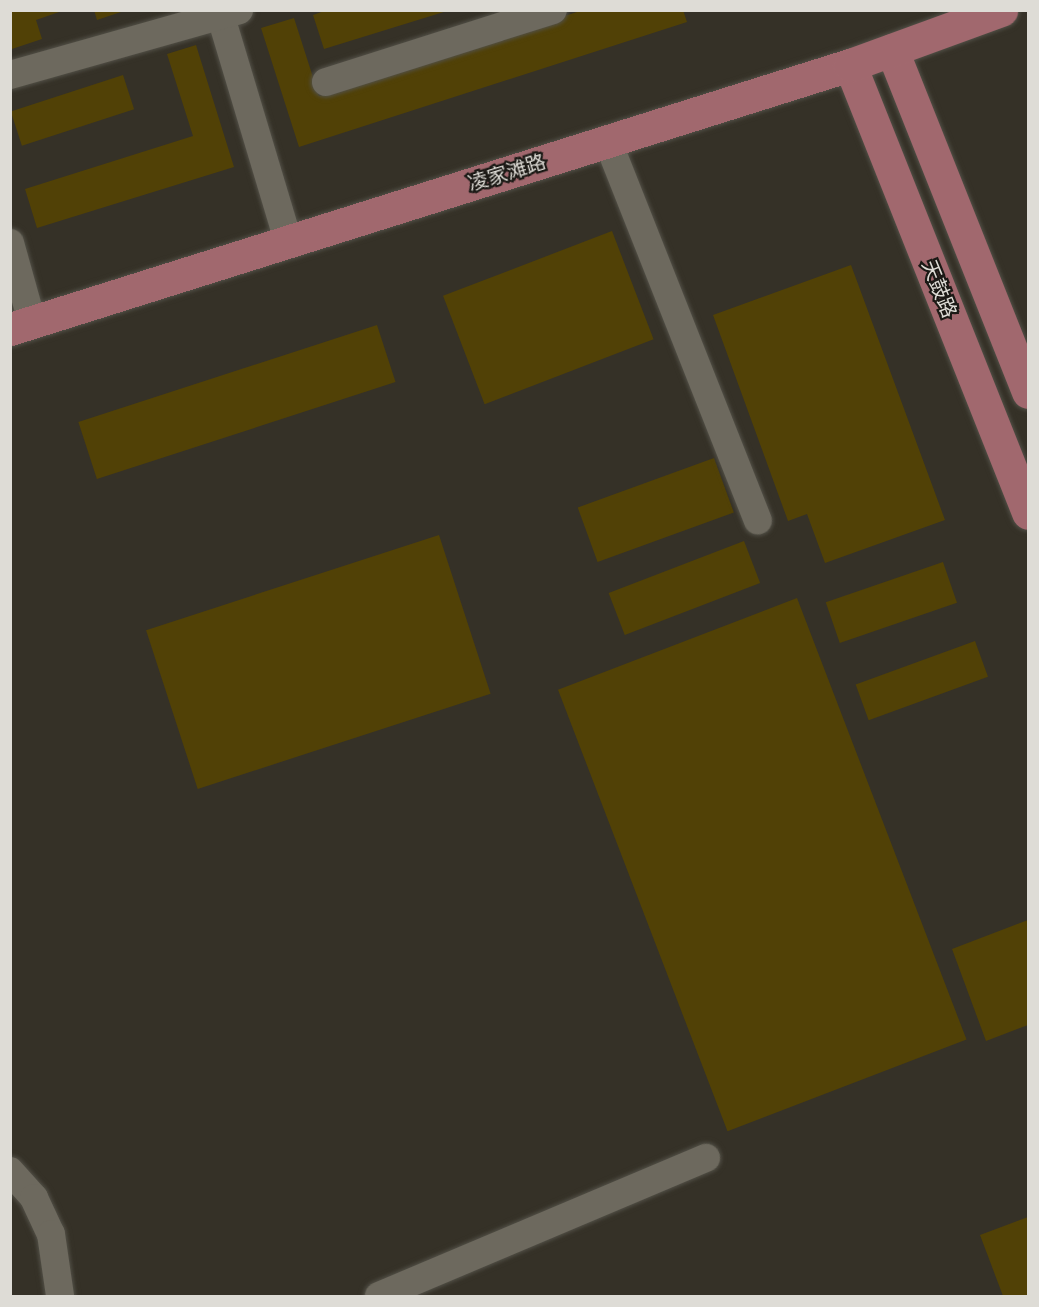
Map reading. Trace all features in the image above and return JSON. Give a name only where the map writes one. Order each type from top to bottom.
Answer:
[{"type":"main road","name":"凌家滩路","points":[[21,325],[608,142],[892,50],[1000,10]]},
{"type":"main road","points":[[892,50],[1029,392]]},
{"type":"main road","name":"天鼓路","points":[[850,64],[1029,513]]},
{"type":"street","points":[[326,81],[502,18],[554,10]]},
{"type":"street","points":[[10,75],[230,14],[288,241]]},
{"type":"street","points":[[608,142],[758,520]]},
{"type":"street","points":[[10,243],[21,325]]},
{"type":"street","points":[[379,1296],[706,1158]]},
{"type":"street","points":[[10,1171],[34,1198],[51,1234],[60,1296]]},
{"type":"building","points":[[10,10],[62,11],[36,20],[42,39],[12,49]]},
{"type":"building","points":[[94,10],[124,10],[124,11],[97,20]]},
{"type":"building","points":[[327,10],[447,11],[324,49],[313,15]]},
{"type":"building","points":[[583,10],[683,10],[687,22],[299,147],[261,28],[294,18],[319,96]]},
{"type":"building","points":[[196,45],[234,167],[37,228],[25,189],[193,136],[167,54]]},
{"type":"building","points":[[123,75],[134,109],[22,146],[11,111]]},
{"type":"building","points":[[612,231],[654,339],[485,404],[443,296]]},
{"type":"building","points":[[851,265],[945,520],[825,563],[807,514],[788,521],[713,315]]},
{"type":"building","points":[[377,325],[396,382],[97,479],[78,422]]},
{"type":"building","points":[[714,458],[734,513],[598,562],[578,508]]},
{"type":"building","points":[[439,535],[491,694],[198,789],[146,630]]},
{"type":"building","points":[[744,541],[760,583],[625,635],[609,593]]},
{"type":"building","points":[[943,562],[957,603],[840,643],[826,602]]},
{"type":"building","points":[[797,598],[967,1040],[728,1131],[558,690]]},
{"type":"building","points":[[975,641],[988,677],[869,720],[856,684]]},
{"type":"building","points":[[1028,920],[1028,1025],[986,1041],[952,949]]},
{"type":"building","points":[[1028,1217],[1028,1296],[1003,1296],[980,1235]]}]
